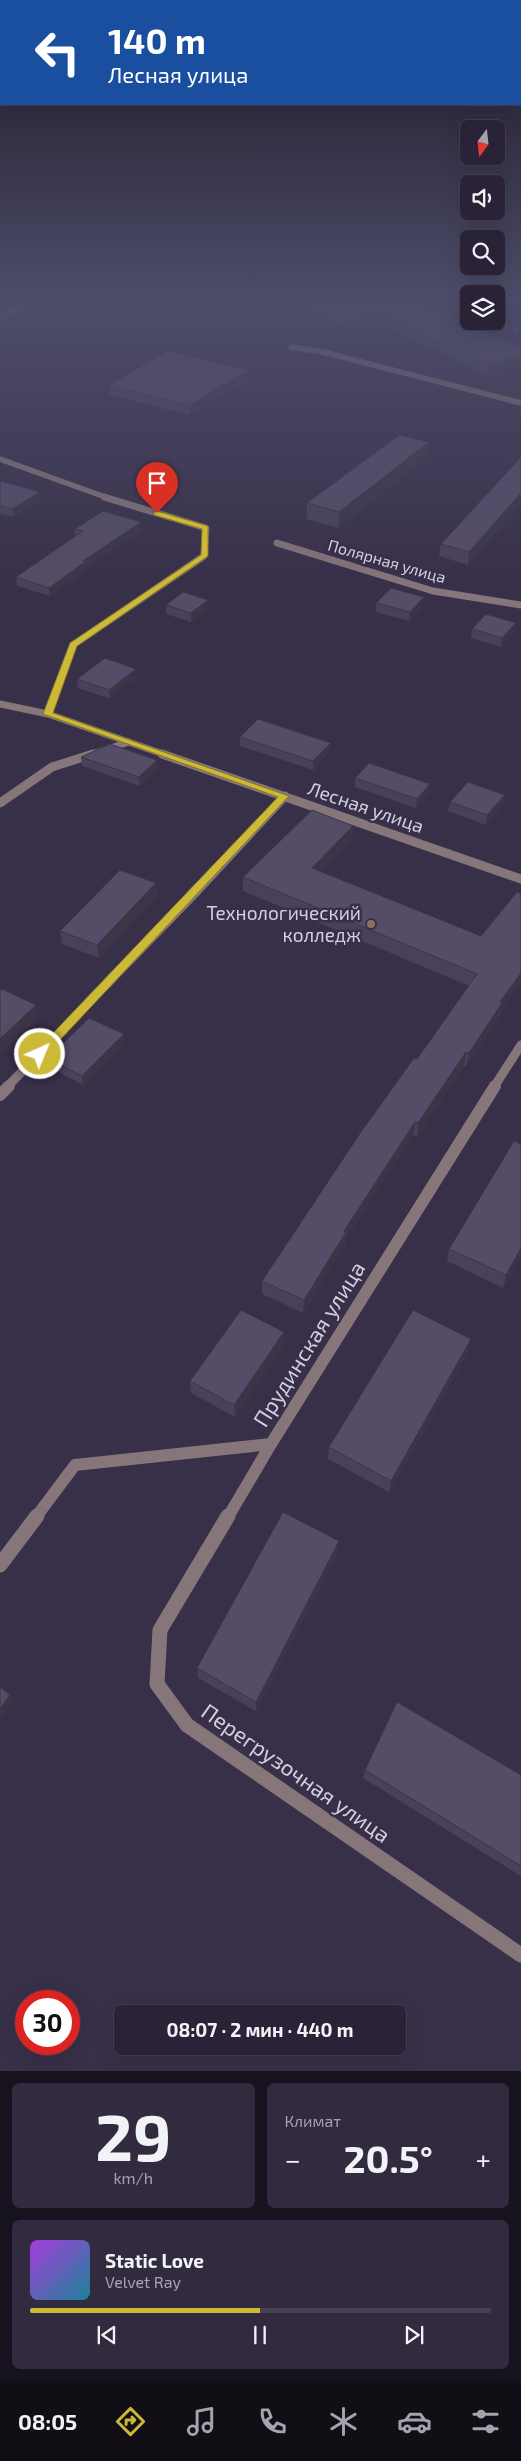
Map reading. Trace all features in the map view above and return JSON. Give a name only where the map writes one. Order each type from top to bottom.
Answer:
[{"type":"street","points":[[489,395],[521,403]]},
{"type":"street","points":[[0,459],[108,498],[206,528],[204,556],[73,645],[48,714]]},
{"type":"street","name":"Полярная улица","points":[[276,543],[433,592],[521,605]]},
{"type":"street","name":"Лесная улица","points":[[0,704],[48,714],[521,879]]},
{"type":"street","points":[[0,803],[52,768],[128,742]]},
{"type":"street","points":[[0,1095],[198,890],[285,796]]},
{"type":"street","name":"Прудинская улица","points":[[0,1565],[75,1465],[271,1444],[521,1045]]},
{"type":"street","name":"Перегрузочная улица","points":[[271,1444],[160,1630],[157,1684],[187,1725],[521,1955]]},
{"type":"building","points":[[148,395],[207,395],[190,405]]},
{"type":"building","points":[[399,435],[429,442],[339,512],[307,503]]},
{"type":"building","points":[[521,457],[521,493],[469,552],[441,544]]},
{"type":"building","points":[[1,481],[40,492],[12,509],[0,506]]},
{"type":"building","points":[[103,511],[141,522],[83,561],[85,562],[49,588],[16,577],[83,531],[75,529]]},
{"type":"building","points":[[391,588],[424,597],[410,612],[376,603]]},
{"type":"building","points":[[183,592],[208,600],[191,613],[166,605]]},
{"type":"building","points":[[486,614],[516,623],[502,638],[472,629]]},
{"type":"building","points":[[105,658],[136,669],[109,690],[77,679]]},
{"type":"building","points":[[258,719],[331,743],[313,761],[240,737]]},
{"type":"building","points":[[110,744],[157,760],[139,777],[81,757]]},
{"type":"building","points":[[369,763],[430,784],[417,799],[355,778]]},
{"type":"building","points":[[468,782],[505,795],[487,815],[450,802]]},
{"type":"building","points":[[312,810],[353,826],[312,868],[481,936],[517,892],[521,893],[521,973],[500,1002],[502,1003],[469,1053],[466,1052],[418,1123],[415,1122],[344,1231],[346,1232],[304,1300],[262,1281],[361,1132],[414,1058],[417,1059],[477,974],[243,877]]},
{"type":"building","points":[[120,870],[156,883],[97,945],[60,931]]},
{"type":"building","points":[[2,989],[36,1005],[0,1039],[0,991]]},
{"type":"building","points":[[89,1018],[124,1034],[82,1076],[48,1058]]},
{"type":"building","points":[[514,1141],[521,1144],[521,1248],[506,1275],[449,1249]]},
{"type":"building","points":[[241,1310],[284,1332],[234,1405],[190,1381]]},
{"type":"building","points":[[413,1310],[471,1339],[391,1481],[329,1447]]},
{"type":"building","points":[[283,1512],[339,1541],[256,1702],[197,1668]]},
{"type":"building","points":[[0,1687],[10,1695],[0,1709]]},
{"type":"building","points":[[397,1702],[521,1775],[521,1866],[365,1770]]},
{"type":"place","name":"Технологический колледж","points":[[371,924]]},
{"type":"route","points":[[40,1054],[198,890],[285,796],[48,714],[73,645],[204,556],[206,528],[157,513]]}]
